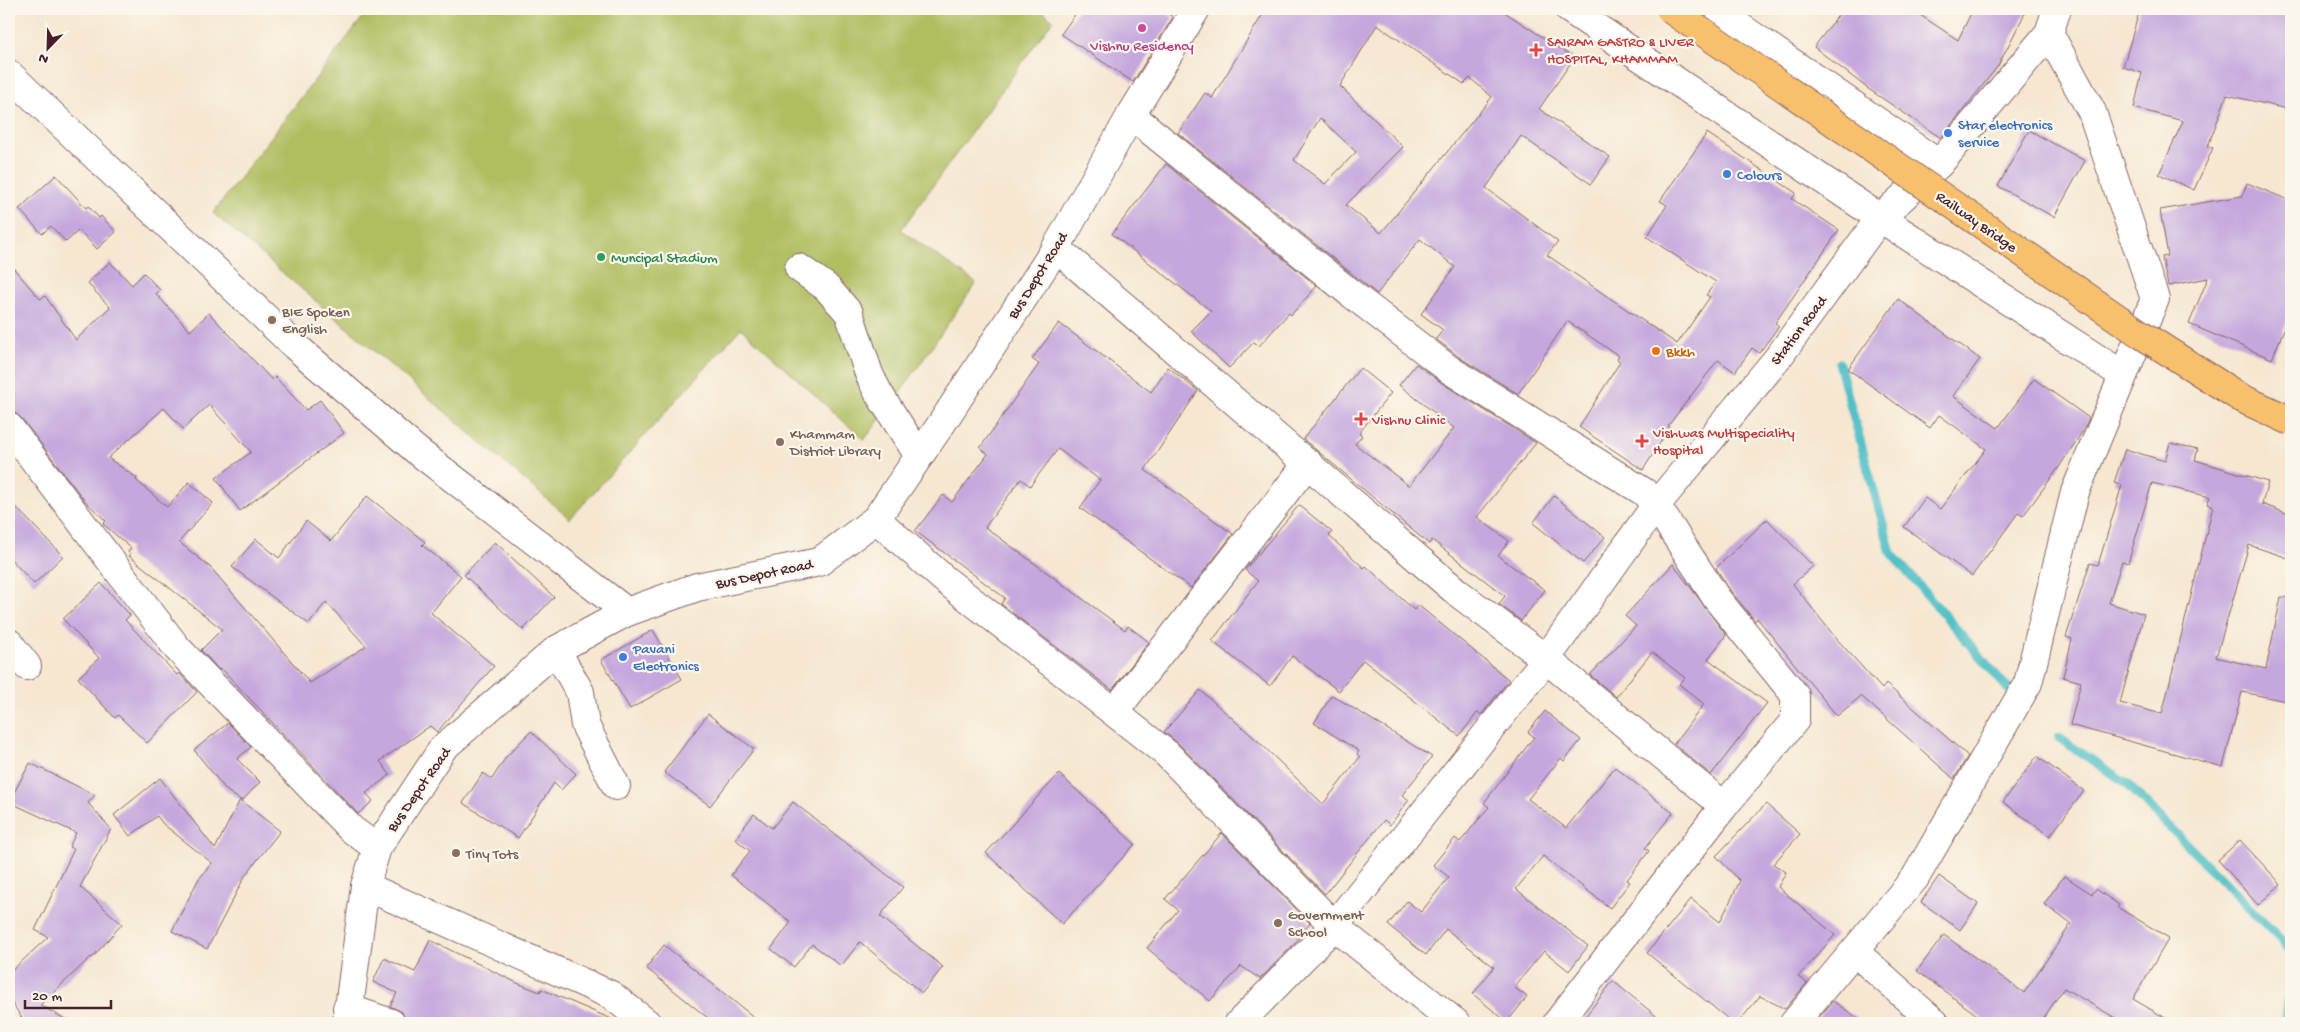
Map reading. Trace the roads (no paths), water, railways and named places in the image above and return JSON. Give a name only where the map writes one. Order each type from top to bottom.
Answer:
[{"type":"main road","name":"Railway Bridge","points":[[1670,9],[2140,333],[2241,398],[2291,421]]},
{"type":"street","points":[[1569,9],[1880,218],[2124,375]]},
{"type":"street","points":[[1714,9],[1939,164]]},
{"type":"street","name":"Bus Depot Road","points":[[347,1015],[365,886],[377,848],[444,748],[556,650],[627,612],[698,588],[819,562],[876,518],[1056,248],[1188,12]]},
{"type":"street","points":[[1794,1023],[1915,878],[2025,688],[2075,492],[2155,298],[2092,112],[2053,21]]},
{"type":"street","name":"Station Road","points":[[1239,1023],[1334,926],[1546,659],[1656,505],[1777,359],[1880,218],[1939,164],[2053,21]]},
{"type":"street","points":[[9,74],[295,346],[416,450],[627,612]]},
{"type":"street","points":[[1131,115],[1349,292],[1450,370],[1644,492],[1656,505],[1717,599],[1795,695],[1796,720],[1724,806],[1557,1023]]},
{"type":"street","points":[[1056,248],[1458,592],[1546,659],[1724,806]]},
{"type":"street","points":[[799,268],[826,287],[849,313],[876,387],[919,456]]},
{"type":"street","points":[[9,427],[177,648],[351,829],[377,848]]},
{"type":"street","points":[[1115,711],[1308,463]]},
{"type":"street","points":[[876,518],[944,579],[1115,711],[1167,754],[1334,926],[1450,1021]]},
{"type":"street","points":[[9,643],[27,666]]},
{"type":"street","points":[[556,650],[580,692],[585,725],[616,786]]},
{"type":"street","points":[[365,886],[611,995],[647,1023]]},
{"type":"street","points":[[1855,952],[1935,1023]]},
{"type":"street","points":[[347,1015],[391,1023]]},
{"type":"waterway","points":[[1839,363],[1891,553],[2015,697]]},
{"type":"waterway","points":[[2059,738],[2125,782],[2291,950]]},
{"type":"waterway","points":[[2285,1023],[2291,984]]},
{"type":"place","name":"Vishnu Residency","points":[[1142,28]]},
{"type":"place","name":"SAIRAM GASTRO & LIVER HOSPITAL, KHAMMAM","points":[[1536,50]]},
{"type":"place","name":"Star electronics service","points":[[1948,133]]},
{"type":"place","name":"Colours","points":[[1727,174]]},
{"type":"place","name":"Muncipal Stadium","points":[[601,257]]},
{"type":"place","name":"BIE Spoken English","points":[[272,320]]},
{"type":"place","name":"Bkkh","points":[[1656,351]]},
{"type":"place","name":"Vishnu Clinic","points":[[1361,419]]},
{"type":"place","name":"Vishwas Multispeciality Hospital","points":[[1642,441]]},
{"type":"place","name":"Khammam District Library","points":[[780,442]]},
{"type":"place","name":"Pavani Electronics","points":[[623,657]]},
{"type":"place","name":"Tiny Tots","points":[[456,853]]},
{"type":"place","name":"Government School","points":[[1278,923]]}]
